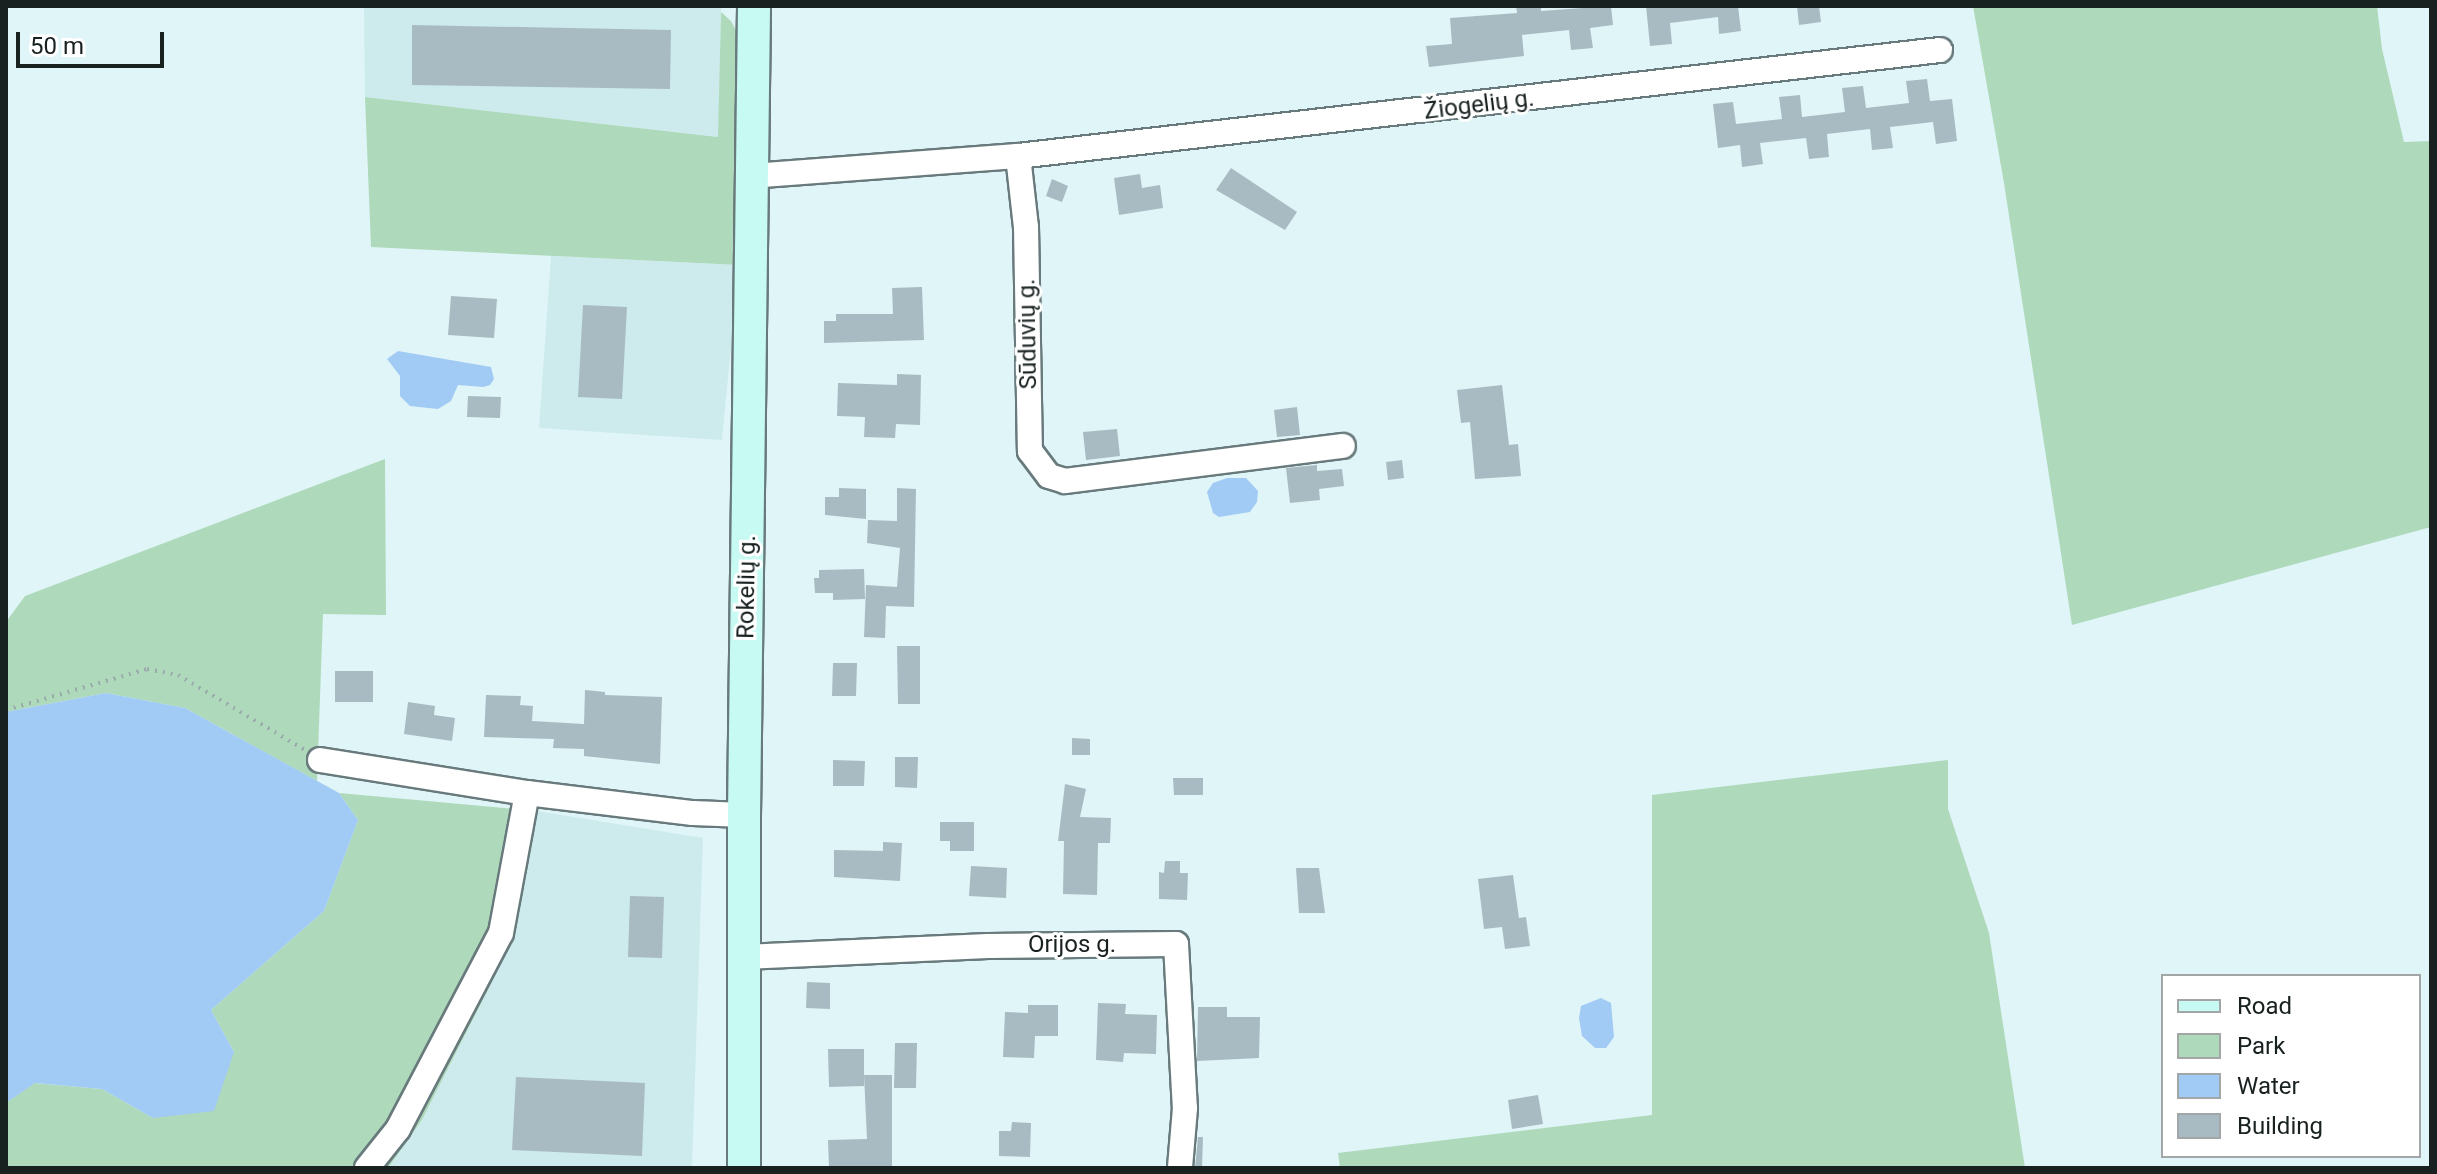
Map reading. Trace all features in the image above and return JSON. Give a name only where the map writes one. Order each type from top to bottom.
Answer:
[{"type":"main road","name":"Rokelių g.","points":[[744,1168],[744,815],[754,6]]},
{"type":"street","name":"Žiogelių g.","points":[[1018,156],[1940,50]]},
{"type":"street","points":[[751,176],[1018,156]]},
{"type":"street","name":"Sūduvių g.","points":[[1018,156],[1026,227],[1030,451],[1049,476],[1065,481],[1343,446]]},
{"type":"street","points":[[320,760],[527,793],[693,813],[744,815]]},
{"type":"street","points":[[367,1168],[398,1129],[501,933],[527,793]]},
{"type":"street","name":"Orijos g.","points":[[744,957],[988,946],[1176,944],[1185,1108],[1180,1168]]},
{"type":"path","points":[[6,710],[147,669],[178,675],[320,760]]},
{"type":"shaded area","points":[[364,6],[721,6],[719,137],[365,97]]},
{"type":"shaded area","points":[[551,256],[739,265],[722,440],[539,428]]},
{"type":"shaded area","points":[[537,811],[703,838],[692,1168],[388,1168],[422,1120],[514,938]]},
{"type":"green space","points":[[1973,6],[2377,6],[2382,49],[2404,142],[2431,141],[2431,527],[2072,625],[2004,183]]},
{"type":"green space","points":[[721,12],[737,32],[739,265],[371,247],[365,97],[718,137]]},
{"type":"green space","points":[[385,459],[386,615],[323,614],[317,781],[185,708],[106,693],[6,712],[6,622],[25,596]]},
{"type":"green space","points":[[1948,760],[1948,809],[1989,933],[2025,1168],[1340,1168],[1338,1153],[1652,1115],[1652,795]]},
{"type":"green space","points":[[339,793],[537,811],[514,938],[422,1120],[388,1168],[6,1168],[6,1103],[34,1083],[102,1089],[153,1118],[234,1052],[211,1010],[324,911],[358,820]]},
{"type":"water","points":[[398,351],[491,367],[494,379],[490,385],[483,387],[458,385],[451,401],[438,409],[410,406],[400,396],[400,376],[387,359]]},
{"type":"water","points":[[1227,478],[1246,478],[1258,491],[1257,502],[1250,512],[1219,517],[1213,513],[1207,492],[1213,483]]},
{"type":"water","points":[[106,693],[185,708],[339,793],[358,820],[324,911],[211,1010],[234,1052],[214,1111],[153,1118],[102,1089],[35,1083],[6,1103],[6,712]]},
{"type":"water","points":[[1601,998],[1611,1003],[1614,1037],[1606,1048],[1595,1048],[1582,1036],[1579,1018],[1581,1006]]},
{"type":"building","points":[[1516,6],[1541,6],[1541,11],[1611,6],[1613,25],[1590,28],[1593,48],[1571,50],[1569,30],[1522,35],[1524,56],[1429,67],[1426,46],[1452,44],[1450,18],[1517,13]]},
{"type":"building","points":[[1646,6],[1738,6],[1741,31],[1719,34],[1718,17],[1670,23],[1672,44],[1650,46]]},
{"type":"building","points":[[1797,6],[1819,6],[1821,22],[1799,25]]},
{"type":"building","points":[[412,25],[671,30],[670,89],[412,85]]},
{"type":"building","points":[[1927,79],[1930,101],[1952,99],[1957,141],[1936,144],[1933,122],[1890,127],[1893,148],[1872,150],[1870,129],[1827,134],[1829,157],[1809,159],[1806,138],[1760,143],[1763,164],[1742,167],[1740,145],[1718,148],[1713,104],[1733,102],[1736,124],[1782,119],[1779,97],[1800,95],[1802,117],[1845,112],[1842,88],[1863,86],[1866,108],[1909,103],[1906,81]]},
{"type":"building","points":[[1231,168],[1297,212],[1285,230],[1216,190]]},
{"type":"building","points":[[1140,174],[1142,188],[1160,185],[1163,208],[1119,215],[1114,178]]},
{"type":"building","points":[[1052,179],[1068,186],[1062,202],[1046,196]]},
{"type":"building","points":[[922,287],[924,340],[824,343],[824,321],[836,321],[836,314],[893,314],[892,288]]},
{"type":"building","points":[[451,296],[497,299],[494,338],[448,335]]},
{"type":"building","points":[[583,305],[627,307],[622,399],[578,397]]},
{"type":"building","points":[[897,374],[921,375],[920,425],[896,424],[895,438],[864,437],[865,417],[837,416],[838,383],[897,385]]},
{"type":"building","points":[[1502,385],[1509,445],[1518,444],[1521,476],[1475,479],[1470,422],[1461,423],[1457,390]]},
{"type":"building","points":[[468,396],[501,397],[500,418],[467,417]]},
{"type":"building","points":[[1297,407],[1300,435],[1277,437],[1274,410]]},
{"type":"building","points":[[1117,429],[1120,456],[1086,460],[1083,432]]},
{"type":"building","points":[[1402,460],[1404,478],[1388,480],[1386,462]]},
{"type":"building","points":[[1317,465],[1317,471],[1342,469],[1344,486],[1319,489],[1320,500],[1290,503],[1286,468]]},
{"type":"building","points":[[839,488],[866,489],[866,519],[825,515],[825,497],[839,497]]},
{"type":"building","points":[[897,488],[916,489],[914,607],[886,606],[885,638],[864,637],[866,585],[897,587],[900,548],[867,543],[868,520],[897,521]]},
{"type":"building","points":[[864,569],[865,599],[833,600],[833,593],[815,593],[814,578],[819,578],[819,570]]},
{"type":"building","points":[[897,646],[920,646],[920,704],[898,704]]},
{"type":"building","points":[[833,663],[857,663],[856,696],[832,696]]},
{"type":"building","points":[[335,671],[373,671],[373,702],[335,702]]},
{"type":"building","points":[[585,690],[605,692],[605,695],[662,697],[660,764],[584,756],[584,749],[553,748],[554,739],[484,737],[486,695],[521,696],[520,705],[533,706],[532,721],[584,724]]},
{"type":"building","points":[[408,702],[435,706],[434,715],[455,718],[452,741],[404,734]]},
{"type":"building","points":[[1072,738],[1090,739],[1090,755],[1072,755]]},
{"type":"building","points":[[895,757],[918,757],[917,788],[895,787]]},
{"type":"building","points":[[833,760],[865,761],[864,786],[833,786]]},
{"type":"building","points":[[1173,778],[1203,778],[1203,795],[1174,795]]},
{"type":"building","points":[[1065,784],[1086,789],[1080,817],[1111,818],[1110,843],[1098,843],[1097,895],[1063,894],[1064,841],[1058,841]]},
{"type":"building","points":[[940,822],[974,822],[974,851],[950,851],[950,841],[940,841]]},
{"type":"building","points":[[883,842],[902,843],[900,881],[834,877],[834,850],[883,851]]},
{"type":"building","points":[[1165,861],[1180,861],[1180,873],[1188,873],[1187,900],[1159,899],[1159,872],[1164,873]]},
{"type":"building","points":[[971,866],[1007,868],[1006,898],[969,896]]},
{"type":"building","points":[[1296,868],[1319,868],[1325,913],[1299,913]]},
{"type":"building","points":[[1513,875],[1519,918],[1526,917],[1530,946],[1505,949],[1502,927],[1484,929],[1478,879]]},
{"type":"building","points":[[630,896],[664,897],[662,958],[628,957]]},
{"type":"building","points":[[807,982],[830,983],[830,1009],[806,1008]]},
{"type":"building","points":[[1098,1003],[1126,1004],[1125,1014],[1157,1015],[1156,1054],[1124,1053],[1123,1062],[1096,1060]]},
{"type":"building","points":[[1028,1005],[1058,1005],[1058,1036],[1035,1036],[1034,1058],[1003,1057],[1005,1012],[1028,1013]]},
{"type":"building","points":[[1198,1007],[1227,1007],[1227,1017],[1260,1017],[1259,1058],[1197,1061]]},
{"type":"building","points":[[895,1043],[917,1043],[916,1088],[894,1088]]},
{"type":"building","points":[[828,1049],[864,1049],[864,1086],[829,1087]]},
{"type":"building","points":[[864,1075],[892,1075],[892,1168],[829,1168],[828,1140],[867,1139]]},
{"type":"building","points":[[516,1077],[645,1083],[642,1156],[512,1150]]},
{"type":"building","points":[[1538,1095],[1543,1124],[1512,1129],[1508,1100]]},
{"type":"building","points":[[1012,1122],[1031,1123],[1030,1157],[999,1156],[999,1131],[1011,1131]]},
{"type":"building","points":[[1198,1137],[1203,1137],[1202,1168],[1195,1168]]}]
